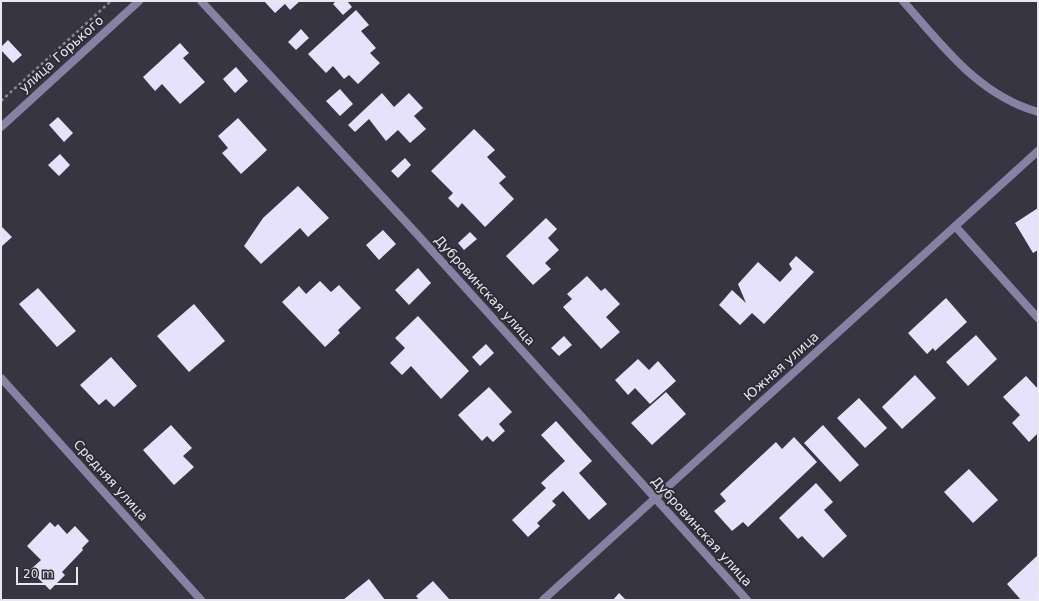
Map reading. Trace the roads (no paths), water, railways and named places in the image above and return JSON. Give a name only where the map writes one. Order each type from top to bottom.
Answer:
[{"type":"street","name":"улица Горького","points":[[1,127],[139,1]]},
{"type":"street","name":"Дубровинская улица","points":[[201,1],[416,233],[746,600]]},
{"type":"street","points":[[903,1],[942,45],[980,82],[995,94],[1011,103],[1038,112]]},
{"type":"street","name":"Южная улица","points":[[543,600],[1038,151]]},
{"type":"street","points":[[955,226],[1038,318]]},
{"type":"street","name":"Средняя улица","points":[[1,378],[201,600]]}]
